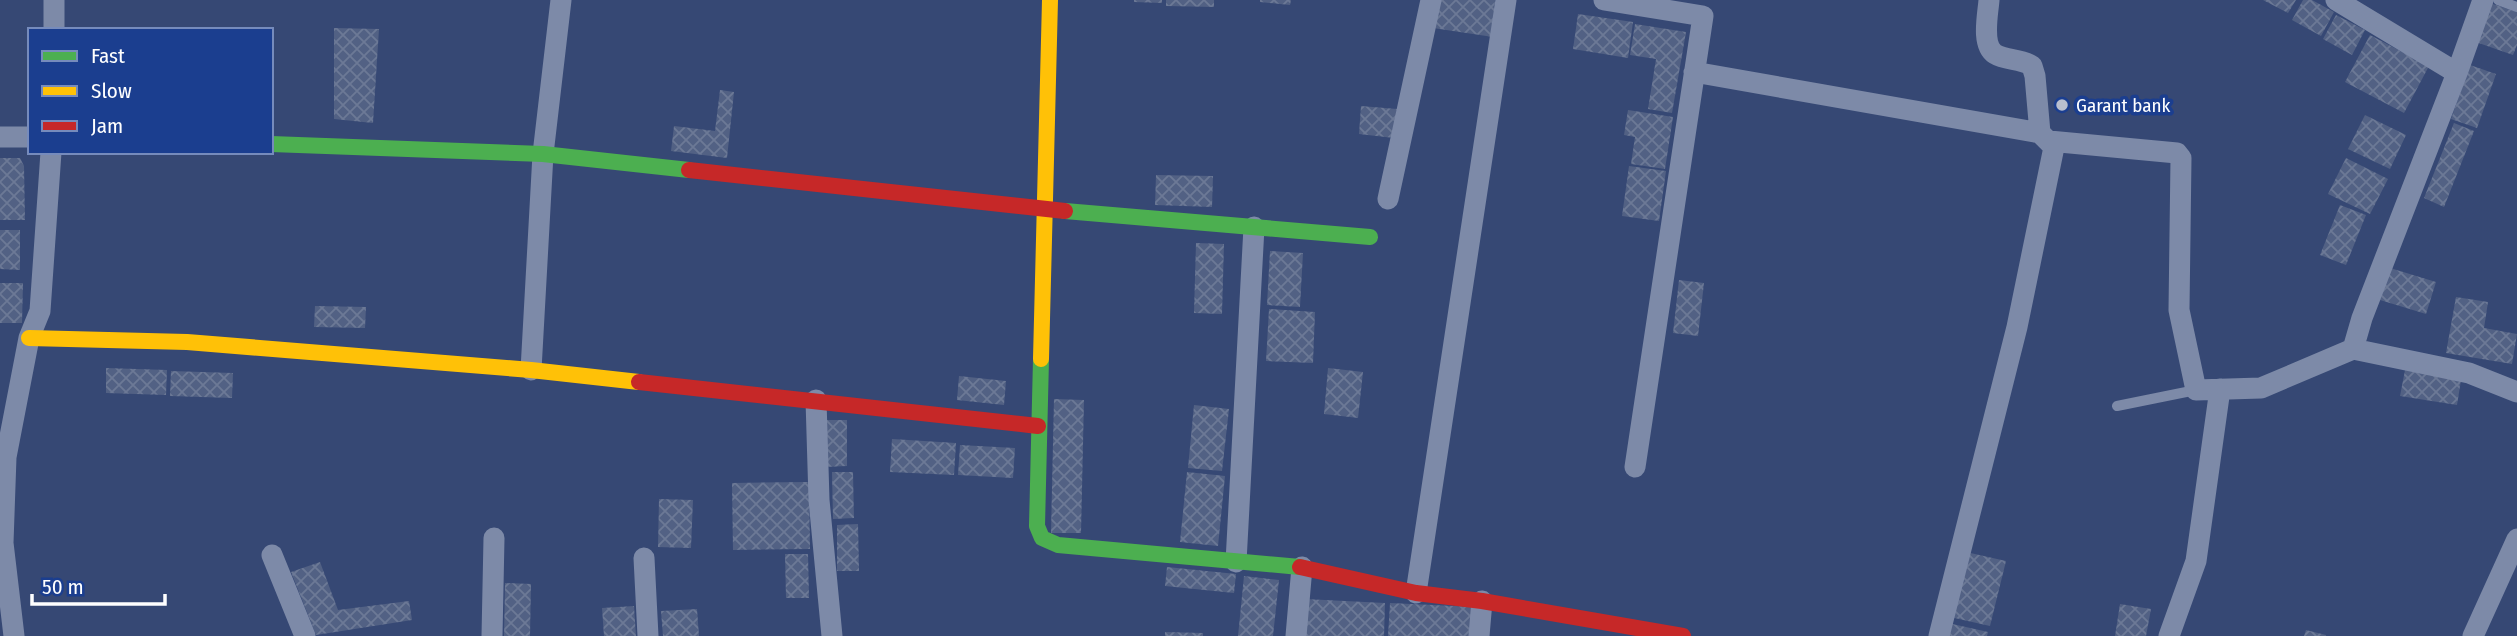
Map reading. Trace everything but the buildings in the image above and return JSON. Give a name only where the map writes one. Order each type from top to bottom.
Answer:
[{"type":"street","points":[[54,0],[54,28]]},
{"type":"street","points":[[531,370],[543,154],[561,0]]},
{"type":"street","points":[[1050,0],[1038,426],[1037,526],[1042,538],[1058,545],[1302,567],[1416,593],[1482,601],[1683,636]]},
{"type":"street","points":[[1388,199],[1430,0]]},
{"type":"street","points":[[1416,593],[1506,0]]},
{"type":"street","points":[[1604,0],[1704,8],[1635,467]]},
{"type":"street","points":[[1938,636],[2017,327],[2054,147],[2044,137],[2032,66],[2021,60],[1995,54],[1989,46],[1989,0]]},
{"type":"street","points":[[2336,0],[2457,73]]},
{"type":"street","points":[[2353,349],[2362,318],[2483,0]]},
{"type":"street","points":[[1695,72],[2044,137],[2177,153],[2181,158],[2179,310],[2196,390],[2261,387],[2353,349],[2469,373],[2517,392]]},
{"type":"street","points":[[0,137],[28,137]]},
{"type":"street","points":[[273,144],[543,154],[1044,209],[1370,237]]},
{"type":"street","points":[[14,636],[3,543],[6,457],[29,338],[40,311],[51,154]]},
{"type":"street","points":[[1236,562],[1254,227]]},
{"type":"street","points":[[29,338],[187,342],[531,370],[1038,426]]},
{"type":"street","points":[[2169,636],[2196,561],[2220,389]]},
{"type":"street","points":[[816,400],[819,500],[832,636]]},
{"type":"street","points":[[492,636],[494,538]]},
{"type":"street","points":[[2473,636],[2517,539]]},
{"type":"street","points":[[272,555],[305,636]]},
{"type":"street","points":[[644,558],[648,636]]},
{"type":"street","points":[[1296,636],[1302,567]]},
{"type":"street","points":[[1479,636],[1482,601]]},
{"type":"lane","points":[[2498,0],[2517,7]]},
{"type":"lane","points":[[2117,406],[2196,390]]},
{"type":"traffic: fast","points":[[273,144],[543,154],[689,170]]},
{"type":"traffic: fast","points":[[1065,211],[1370,237]]},
{"type":"traffic: fast","points":[[1041,359],[1037,526],[1042,538],[1058,545],[1300,567]]},
{"type":"traffic: slow","points":[[1041,359],[1050,0]]},
{"type":"traffic: slow","points":[[29,338],[187,342],[531,370],[639,382]]},
{"type":"traffic: jam","points":[[689,170],[1065,211]]},
{"type":"traffic: jam","points":[[639,382],[1038,426]]},
{"type":"traffic: jam","points":[[1300,567],[1416,593],[1482,601],[1683,636]]},
{"type":"place","name":"Garant bank","points":[[2062,105]]}]
